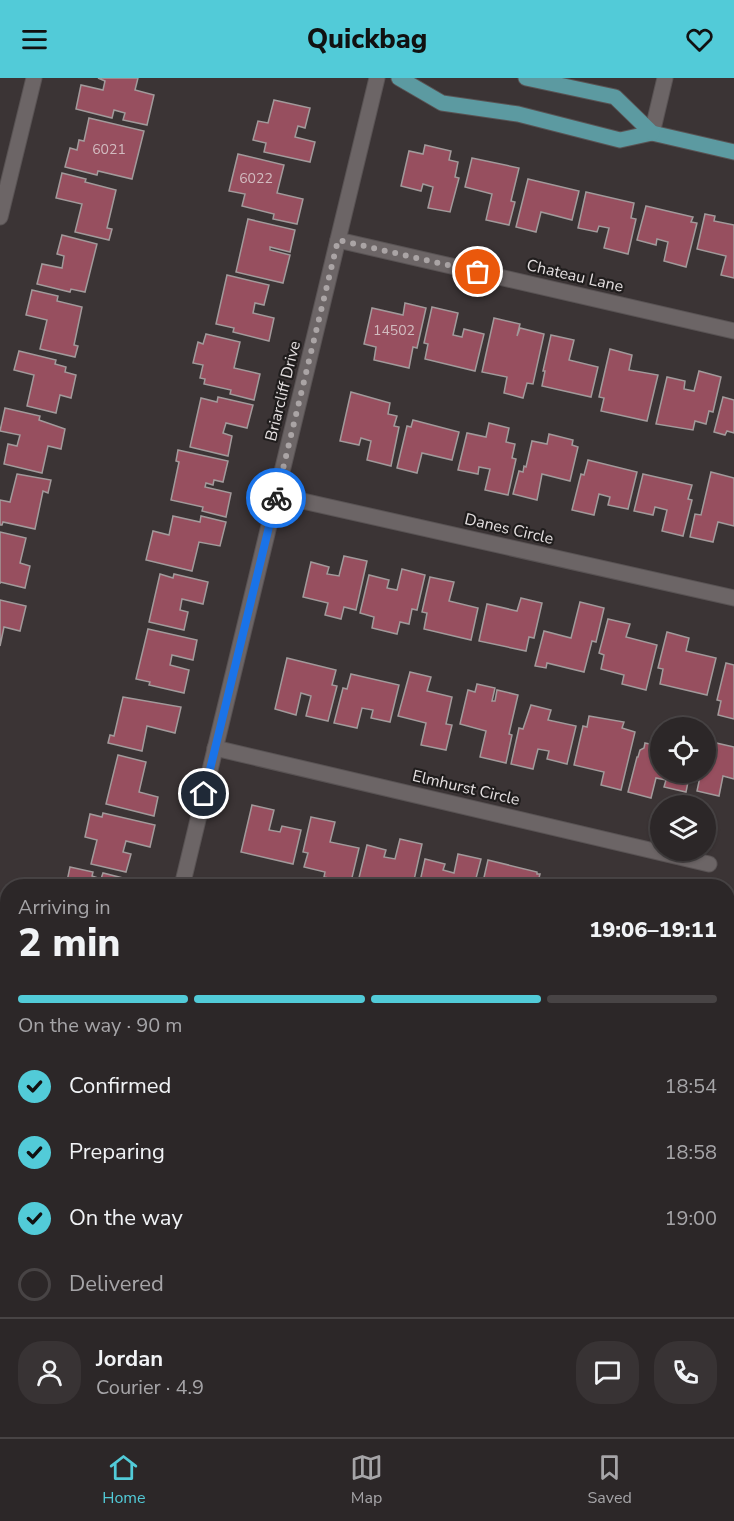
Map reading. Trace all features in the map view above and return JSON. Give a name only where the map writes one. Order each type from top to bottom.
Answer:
[{"type":"main road","points":[[399,78],[442,103],[518,114],[620,140],[652,133],[734,152]]},
{"type":"main road","points":[[526,78],[615,97],[652,133]]},
{"type":"street","points":[[0,217],[34,78]]},
{"type":"street","name":"Briarcliff Drive","points":[[184,879],[377,78]]},
{"type":"street","points":[[652,133],[665,78]]},
{"type":"street","name":"Chateau Lane","points":[[338,240],[734,331]]},
{"type":"street","name":"Danes Circle","points":[[276,495],[734,598]]},
{"type":"street","name":"Elmhurst Circle","points":[[215,748],[709,864]]},
{"type":"building","points":[[98,78],[138,78],[135,90],[154,95],[147,125],[123,120],[125,113],[114,110],[112,118],[76,109],[81,85],[103,90],[105,81]]},
{"type":"building","points":[[274,100],[310,108],[305,128],[298,126],[295,137],[315,142],[310,162],[264,152],[266,143],[253,140],[258,121],[268,123]]},
{"type":"building","points":[[89,118],[144,131],[132,179],[98,171],[97,175],[65,167],[70,148],[77,150],[79,140],[84,141]]},
{"type":"building","points":[[425,145],[451,151],[449,160],[458,162],[455,177],[459,178],[450,212],[428,208],[433,187],[423,184],[421,191],[401,186],[409,151],[423,154]]},
{"type":"building","points":[[238,154],[284,165],[277,193],[303,199],[297,224],[273,219],[274,214],[242,206],[245,194],[229,191]]},
{"type":"building","points":[[472,158],[519,168],[511,201],[515,202],[509,225],[486,220],[492,194],[465,187]]},
{"type":"building","points":[[62,173],[116,190],[107,228],[112,229],[109,240],[75,232],[82,204],[56,198]]},
{"type":"building","points":[[528,179],[579,191],[572,220],[541,212],[536,232],[516,227]]},
{"type":"building","points":[[586,192],[634,203],[631,218],[636,219],[628,254],[604,248],[609,228],[599,226],[597,232],[578,228]]},
{"type":"building","points":[[646,206],[693,217],[691,222],[697,223],[686,267],[664,261],[668,242],[657,239],[656,245],[637,240]]},
{"type":"building","points":[[705,214],[715,216],[714,221],[734,225],[734,278],[721,275],[726,256],[697,249]]},
{"type":"building","points":[[248,219],[295,230],[290,252],[270,247],[270,250],[290,255],[283,283],[236,272]]},
{"type":"building","points":[[62,235],[97,244],[85,292],[71,289],[70,292],[37,284],[42,264],[62,268],[64,256],[57,254]]},
{"type":"building","points":[[227,275],[269,285],[264,305],[255,303],[253,313],[274,318],[269,341],[233,332],[234,328],[216,324]]},
{"type":"building","points":[[32,290],[58,296],[57,301],[82,307],[74,345],[78,346],[75,357],[40,349],[47,320],[26,315]]},
{"type":"building","points":[[405,303],[426,308],[417,348],[413,347],[409,368],[374,360],[376,347],[364,344],[372,308],[403,315]]},
{"type":"building","points":[[432,307],[458,313],[453,335],[462,337],[464,329],[484,334],[475,371],[425,359],[428,344],[424,343]]},
{"type":"building","points":[[494,318],[520,324],[517,336],[520,328],[544,334],[533,384],[527,383],[523,398],[504,393],[507,377],[482,372]]},
{"type":"building","points":[[206,334],[240,342],[234,368],[260,374],[254,400],[230,394],[231,390],[204,384],[205,379],[200,378],[203,365],[193,363],[198,342],[203,344]]},
{"type":"building","points":[[551,335],[574,340],[569,360],[598,367],[591,397],[542,386]]},
{"type":"building","points":[[610,349],[632,355],[629,370],[658,375],[647,421],[601,411],[604,398],[599,397]]},
{"type":"building","points":[[19,351],[56,360],[55,364],[66,367],[65,372],[76,375],[71,398],[60,395],[56,413],[27,406],[34,375],[14,370]]},
{"type":"building","points":[[699,371],[721,377],[713,412],[709,411],[706,424],[695,421],[693,430],[656,424],[667,377],[685,381],[684,389],[694,391]]},
{"type":"building","points":[[351,392],[390,403],[388,414],[397,416],[394,426],[399,427],[391,466],[367,460],[371,441],[361,438],[359,445],[340,441]]},
{"type":"building","points":[[218,397],[253,405],[247,428],[226,423],[223,433],[232,436],[228,456],[190,447],[201,398],[217,402]]},
{"type":"building","points":[[723,397],[734,400],[734,433],[727,431],[725,435],[714,432]]},
{"type":"building","points":[[5,408],[40,416],[39,420],[65,429],[61,449],[48,446],[42,473],[4,464],[8,444],[17,446],[20,435],[0,431]]},
{"type":"building","points":[[413,420],[459,432],[452,460],[422,453],[417,473],[397,468],[407,426],[411,427]]},
{"type":"building","points":[[489,423],[509,428],[506,442],[515,444],[512,458],[516,459],[508,495],[485,490],[490,469],[479,467],[478,474],[458,470],[467,433],[486,437]]},
{"type":"building","points":[[549,434],[573,440],[572,445],[578,447],[570,481],[542,474],[537,500],[513,494],[519,471],[523,472],[524,466],[526,467],[532,441],[547,444]]},
{"type":"building","points":[[178,450],[228,461],[223,482],[214,480],[213,485],[206,483],[205,487],[231,493],[226,517],[202,511],[203,507],[171,500],[179,462],[176,461]]},
{"type":"building","points":[[588,460],[637,472],[628,509],[608,505],[610,497],[599,494],[594,515],[572,510],[581,474],[584,475]]},
{"type":"building","points":[[711,472],[734,478],[734,526],[718,522],[713,542],[690,537],[695,514],[701,515]]},
{"type":"building","points":[[17,474],[51,480],[48,493],[43,491],[35,529],[3,522],[0,525],[0,500],[10,502]]},
{"type":"building","points":[[643,474],[692,485],[688,499],[692,500],[683,536],[662,531],[667,510],[655,507],[653,515],[634,511]]},
{"type":"building","points":[[173,516],[200,522],[201,516],[226,522],[220,546],[199,542],[192,571],[146,560],[153,531],[169,535]]},
{"type":"building","points":[[0,532],[26,538],[20,563],[30,566],[25,588],[0,582]]},
{"type":"building","points":[[344,556],[367,561],[356,610],[344,607],[341,619],[325,615],[328,603],[303,597],[311,562],[329,567],[327,574],[339,576]]},
{"type":"building","points":[[402,569],[425,575],[417,610],[412,609],[409,624],[400,622],[397,634],[372,628],[374,617],[360,613],[369,575],[389,580],[387,588],[397,590]]},
{"type":"building","points":[[160,574],[173,578],[174,574],[208,582],[203,604],[182,599],[180,610],[188,612],[184,630],[149,622]]},
{"type":"building","points":[[430,577],[454,582],[449,601],[478,608],[471,640],[424,629],[427,613],[422,612]]},
{"type":"building","points":[[521,598],[542,603],[534,638],[529,637],[526,651],[479,641],[487,604],[517,611]]},
{"type":"building","points":[[0,600],[26,606],[20,631],[4,627],[0,646]]},
{"type":"building","points":[[580,602],[604,608],[596,642],[592,641],[584,672],[547,663],[546,668],[535,666],[544,631],[571,638]]},
{"type":"building","points":[[608,619],[630,624],[626,637],[657,645],[646,690],[622,684],[624,675],[601,669],[604,655],[599,653]]},
{"type":"building","points":[[148,629],[197,640],[193,660],[172,655],[170,665],[189,670],[184,693],[149,685],[150,682],[136,679]]},
{"type":"building","points":[[667,632],[689,638],[686,651],[716,658],[707,695],[660,684],[663,669],[658,668]]},
{"type":"building","points":[[287,658],[336,670],[332,685],[337,686],[328,721],[306,716],[311,696],[301,693],[296,715],[275,709]]},
{"type":"building","points":[[726,663],[734,665],[734,719],[718,715],[721,701],[717,700]]},
{"type":"building","points":[[410,672],[431,677],[427,691],[452,697],[446,724],[452,725],[446,750],[421,745],[426,723],[398,716]]},
{"type":"building","points":[[351,674],[399,685],[390,722],[371,718],[373,710],[362,708],[357,728],[334,723],[343,688],[347,689]]},
{"type":"building","points":[[477,684],[495,688],[492,701],[495,701],[497,690],[518,695],[509,734],[512,735],[506,763],[480,757],[486,731],[460,724],[468,690],[475,692]]},
{"type":"building","points":[[123,697],[181,707],[175,733],[147,726],[142,751],[108,743],[110,735],[114,736]]},
{"type":"building","points":[[531,705],[551,710],[548,720],[576,726],[567,764],[547,759],[549,751],[538,749],[533,769],[511,764],[519,728],[523,729]]},
{"type":"building","points":[[589,716],[624,722],[622,728],[635,732],[621,790],[601,785],[604,772],[574,765],[583,726],[587,727]]},
{"type":"building","points":[[645,743],[650,744],[650,783],[655,783],[650,798],[628,792],[637,757],[640,750],[644,748]]},
{"type":"building","points":[[716,743],[734,747],[734,779],[723,776],[719,796],[697,791],[699,783],[716,783]]},
{"type":"building","points":[[118,755],[146,762],[139,792],[158,797],[154,816],[106,804]]},
{"type":"building","points":[[665,783],[688,783],[686,792],[664,787]]},
{"type":"building","points":[[252,805],[274,810],[269,830],[280,832],[282,826],[301,830],[293,864],[241,852]]},
{"type":"building","points":[[103,813],[155,825],[150,847],[126,841],[123,852],[131,854],[126,872],[91,864],[97,840],[85,837],[90,814],[102,817]]},
{"type":"building","points":[[311,817],[335,822],[330,842],[359,848],[352,879],[324,877],[325,872],[304,867],[308,853],[303,852]]},
{"type":"building","points":[[400,839],[422,844],[414,879],[359,879],[367,845],[386,850],[384,857],[395,859]]},
{"type":"building","points":[[458,854],[481,859],[476,879],[421,879],[425,859],[445,864],[443,870],[454,873]]},
{"type":"building","points":[[488,860],[540,874],[539,879],[484,879]]},
{"type":"building","points":[[70,867],[93,872],[92,876],[101,879],[67,879]]},
{"type":"building","points":[[103,873],[127,879],[101,879]]},
{"type":"way so far","points":[[276,498],[338,240],[478,272]]},
{"type":"route","points":[[204,794],[276,498]]}]
